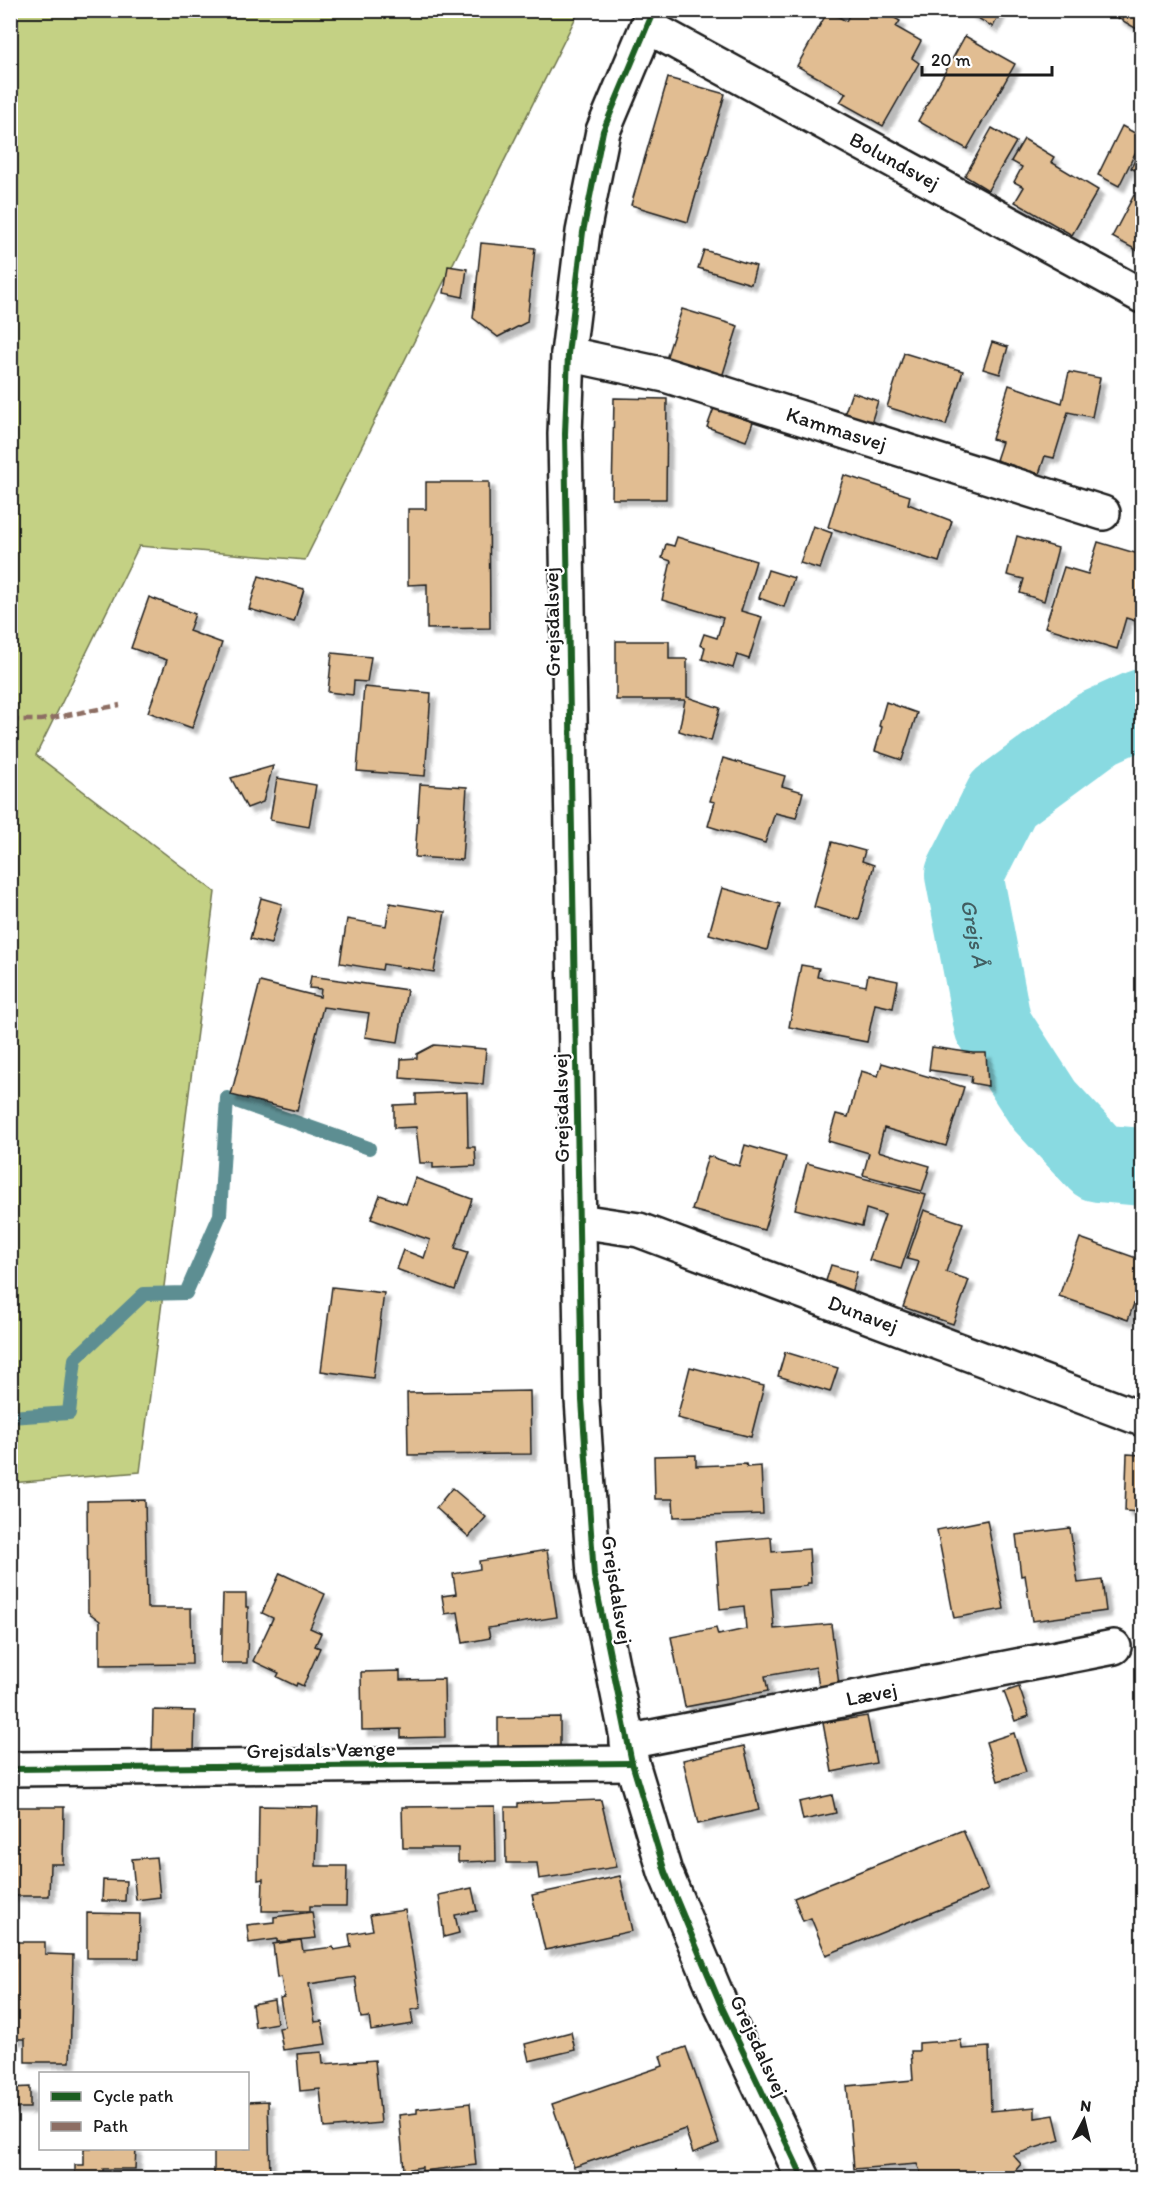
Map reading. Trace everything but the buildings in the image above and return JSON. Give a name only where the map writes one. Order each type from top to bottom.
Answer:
[{"type":"street","name":"Bolundsvej","points":[[651,19],[1143,296]]},
{"type":"street","name":"Grejsdalsvej","points":[[651,19],[603,131],[583,232],[568,354],[564,435],[582,1400],[594,1576],[630,1753],[670,1883],[720,2003],[803,2178]]},
{"type":"street","name":"Kammasvej","points":[[568,354],[665,375],[1103,513]]},
{"type":"street","name":"Dunavej","points":[[579,1221],[639,1230],[1143,1419]]},
{"type":"street","name":"Lævej","points":[[630,1753],[1114,1647]]},
{"type":"street","name":"Grejsdals Vænge","points":[[10,1770],[630,1753]]},
{"type":"green space","points":[[11,11],[579,11],[305,560],[139,546],[36,755],[215,892],[140,1472],[11,1483]]},
{"type":"waterway","name":"Grejs Å","points":[[1142,708],[1098,728],[1003,798],[964,875],[993,1026],[1044,1105],[1098,1163],[1142,1167]]},
{"type":"waterway","points":[[10,1417],[69,1413],[75,1359],[144,1294],[186,1293],[220,1215],[227,1098],[369,1148]]},
{"type":"marked path","points":[[10,720],[41,720],[120,705]]},
{"type":"cycle path","points":[[654,10],[603,131],[583,232],[568,354],[565,434],[582,1400],[594,1576],[632,1763],[665,1872],[720,2003],[803,2178]]},
{"type":"cycle path","points":[[10,1769],[632,1763]]}]
